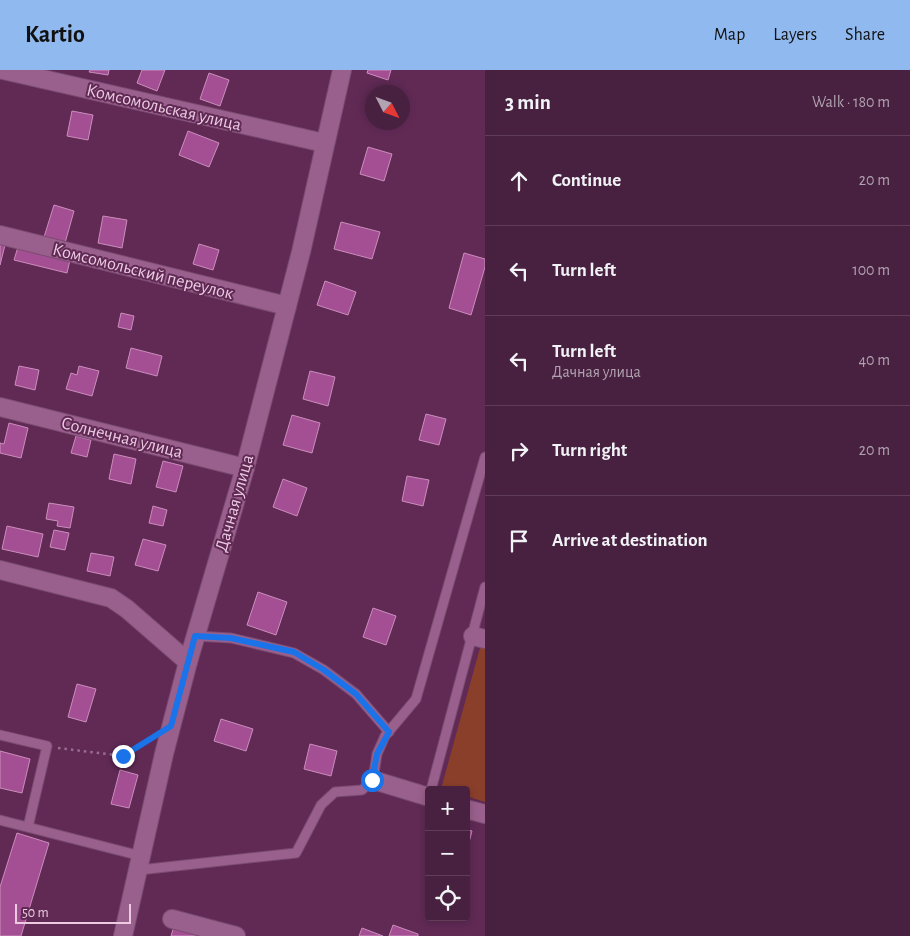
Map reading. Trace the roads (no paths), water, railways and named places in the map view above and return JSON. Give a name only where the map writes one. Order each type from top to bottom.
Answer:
[{"type":"street","name":"Комсомольская улица","points":[[3,70],[324,143]]},
{"type":"street","name":"Дачная улица","points":[[123,936],[171,726],[195,636],[245,468],[301,252],[324,143],[342,70]]},
{"type":"street","name":"Комсомольский переулок","points":[[0,235],[287,306]]},
{"type":"street","name":"Солнечная улица","points":[[0,407],[245,468]]},
{"type":"street","points":[[0,570],[110,598],[127,609],[188,662]]},
{"type":"street","points":[[372,780],[425,796]]},
{"type":"street","points":[[470,809],[485,814]]},
{"type":"street","points":[[172,919],[236,936]]},
{"type":"lane","points":[[0,820],[28,827],[140,863],[296,853],[321,805],[334,792],[362,790],[372,780],[377,754],[389,732],[416,700],[485,457]]},
{"type":"lane","points":[[432,786],[479,638],[485,587]]},
{"type":"lane","points":[[195,636],[231,638],[294,652],[324,670],[356,694],[389,732]]},
{"type":"lane","points":[[0,734],[47,746],[28,827]]}]
